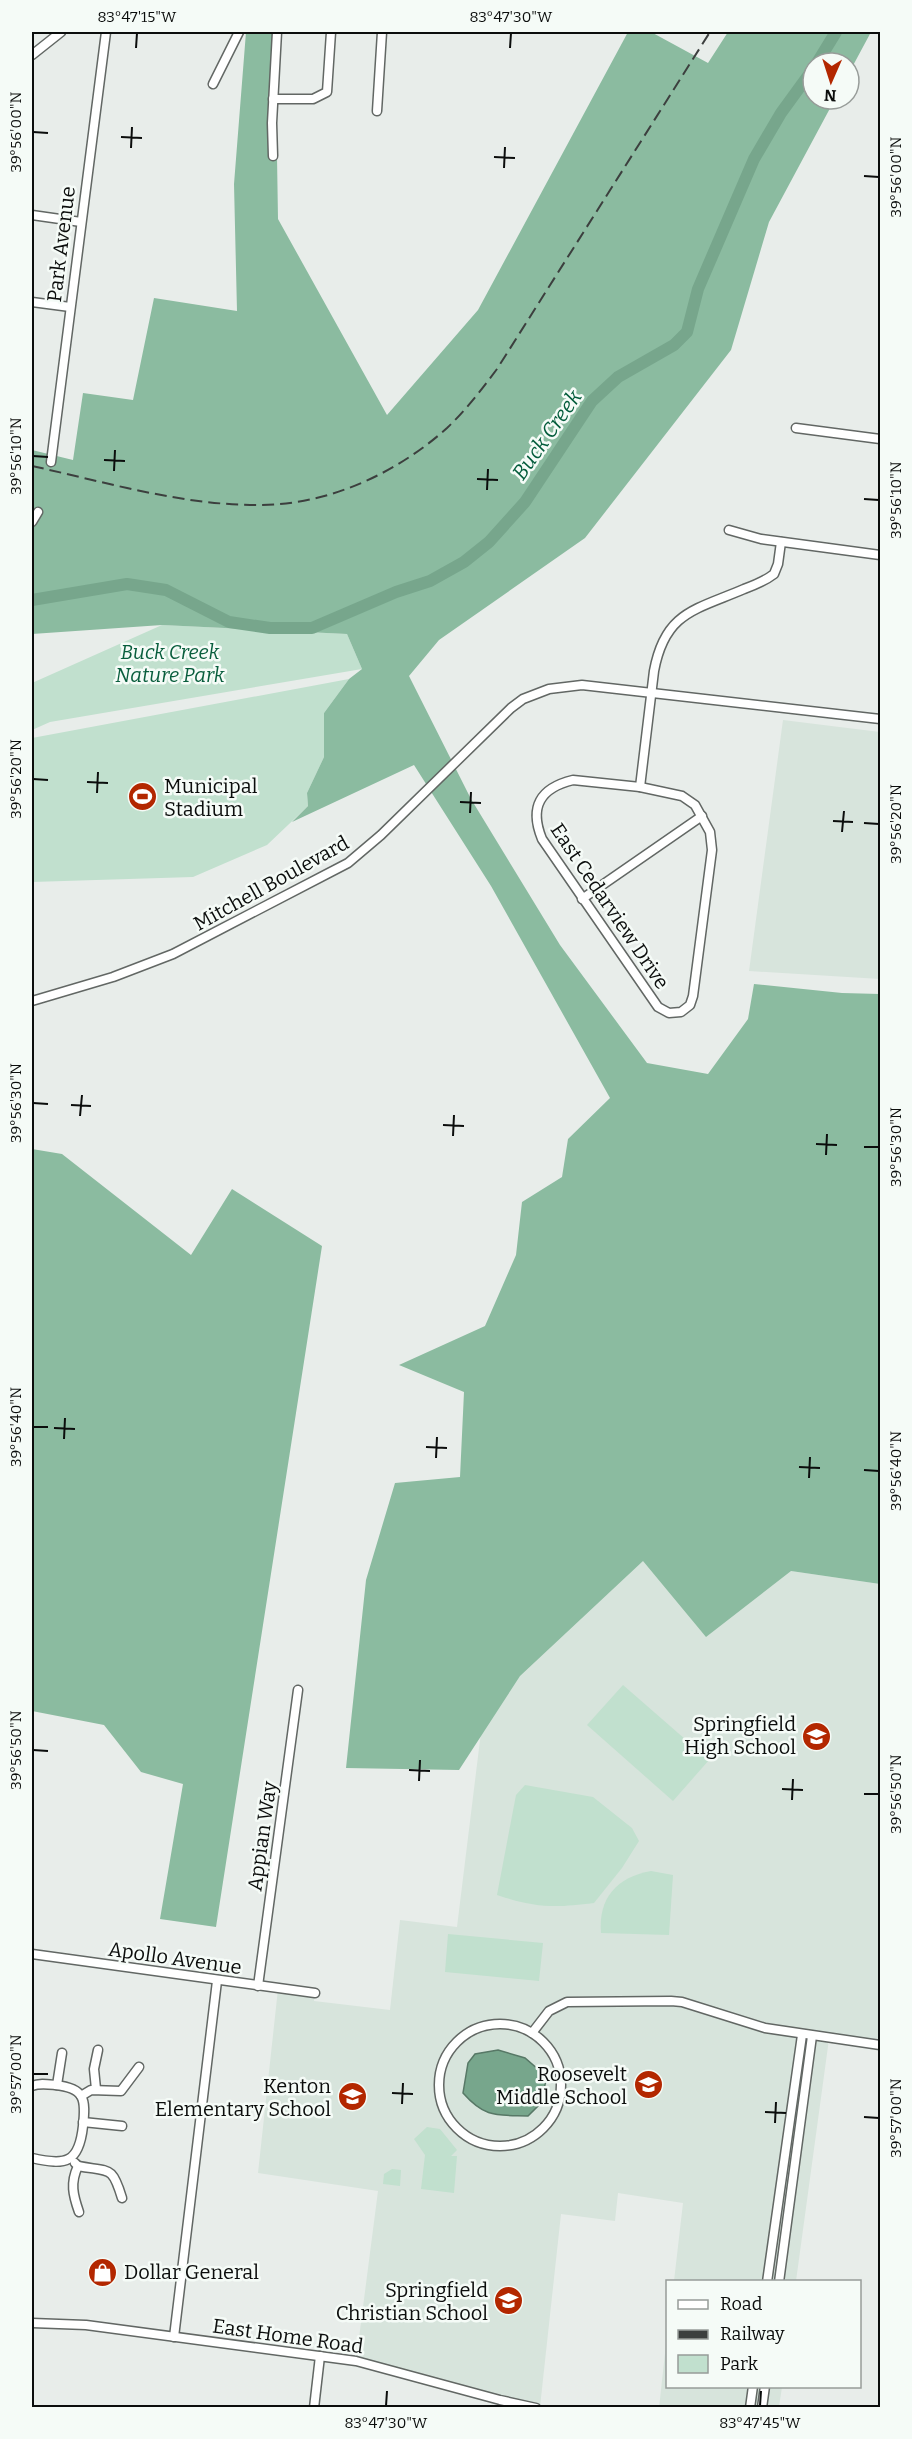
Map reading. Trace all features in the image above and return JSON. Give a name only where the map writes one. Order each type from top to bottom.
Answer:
[{"type":"street","points":[[32,55],[62,32]]},
{"type":"street","name":"Park Avenue","points":[[51,462],[106,32]]},
{"type":"street","points":[[213,84],[238,32]]},
{"type":"street","points":[[273,156],[273,99],[277,32]]},
{"type":"street","points":[[273,99],[313,99],[327,92],[331,32]]},
{"type":"street","points":[[377,111],[382,32]]},
{"type":"street","points":[[32,215],[81,222]]},
{"type":"street","points":[[32,302],[70,307]]},
{"type":"street","points":[[796,428],[880,439]]},
{"type":"street","points":[[32,522],[38,512]]},
{"type":"street","points":[[729,530],[750,538],[880,555]]},
{"type":"street","points":[[640,787],[658,652],[667,631],[689,613],[769,578],[776,571],[781,542]]},
{"type":"street","name":"Mitchell Boulevard","points":[[32,1001],[113,977],[173,954],[348,863],[381,835],[511,708],[535,693],[549,688],[582,685],[880,719]]},
{"type":"street","name":"East Cedarview Drive","points":[[573,780],[640,787],[682,796],[695,806],[710,832],[712,850],[693,996],[690,1005],[679,1012],[669,1013],[658,1006],[542,839],[536,820],[538,803],[546,791],[561,783],[573,780]]},
{"type":"street","points":[[582,899],[702,816]]},
{"type":"street","name":"Appian Way","points":[[258,1986],[298,1690]]},
{"type":"street","name":"Apollo Avenue","points":[[32,1954],[315,1994]]},
{"type":"street","points":[[174,2337],[217,1981]]},
{"type":"street","points":[[532,2033],[549,2011],[567,2002],[671,2001],[695,2006],[765,2028],[880,2045]]},
{"type":"street","points":[[491,2025],[512,2025],[532,2033],[547,2046],[558,2064],[561,2085],[558,2106],[548,2124],[532,2138],[512,2145],[491,2145],[471,2139],[454,2125],[443,2107],[439,2086],[442,2065],[454,2045],[471,2032],[491,2025]]},
{"type":"street","points":[[767,2280],[802,2035]]},
{"type":"street","points":[[779,2280],[812,2036]]},
{"type":"street","points":[[96,2089],[94,2069],[98,2050]]},
{"type":"street","points":[[57,2085],[62,2053]]},
{"type":"street","points":[[81,2096],[96,2089],[121,2091],[139,2067]]},
{"type":"street","points":[[32,2086],[42,2083],[75,2089],[85,2106],[81,2145],[72,2158],[56,2161],[32,2158]]},
{"type":"street","points":[[83,2122],[122,2126]]},
{"type":"street","points":[[72,2158],[78,2166],[107,2170],[112,2174],[122,2198]]},
{"type":"street","points":[[78,2166],[73,2182],[73,2194],[78,2212]]},
{"type":"street","name":"East Home Road","points":[[32,2324],[86,2325],[320,2356],[374,2365],[536,2408]]},
{"type":"street","points":[[314,2408],[320,2356]]},
{"type":"street","points":[[750,2408],[753,2388]]},
{"type":"street","points":[[762,2408],[765,2388]]},
{"type":"shaded area","points":[[246,32],[275,32],[278,219],[387,415],[478,310],[628,32],[651,32],[708,63],[728,32],[871,32],[861,51],[801,51],[801,111],[829,111],[769,222],[731,350],[585,538],[439,640],[409,676],[471,799],[560,945],[647,1063],[708,1074],[748,1019],[754,984],[842,993],[880,994],[880,1584],[791,1571],[706,1637],[643,1561],[520,1676],[459,1770],[346,1768],[366,1580],[395,1483],[460,1477],[464,1392],[399,1365],[485,1326],[516,1255],[522,1202],[562,1177],[568,1139],[610,1098],[491,886],[414,765],[292,822],[308,806],[307,793],[324,757],[324,713],[349,679],[362,669],[347,634],[162,625],[32,634],[32,450],[73,460],[83,393],[133,400],[154,298],[237,311],[234,184]]},
{"type":"shaded area","points":[[783,720],[880,732],[880,979],[749,971]]},
{"type":"shaded area","points":[[32,1149],[62,1154],[191,1255],[232,1189],[322,1246],[216,1927],[160,1919],[183,1784],[141,1772],[104,1725],[32,1711]]},
{"type":"shaded area","points":[[506,1529],[880,1584],[880,2045],[829,2039],[796,2280],[674,2280],[683,2203],[618,2193],[615,2221],[561,2214],[540,2407],[356,2361],[378,2191],[258,2173],[278,1989],[315,1993],[314,2001],[390,2010],[400,1920],[457,1927]]},
{"type":"shaded area","points":[[498,2050],[525,2058],[547,2077],[540,2104],[528,2116],[492,2114],[478,2107],[463,2093],[468,2063],[475,2054]]},
{"type":"shaded area","points":[[666,2344],[666,2388],[782,2388],[779,2407],[659,2408]]},
{"type":"green space","name":"Buck Creek Nature Park","points":[[162,625],[347,634],[362,669],[50,722],[32,730],[32,683]]},
{"type":"green space","points":[[349,679],[324,713],[324,757],[307,793],[308,806],[267,845],[193,877],[32,882],[32,738]]},
{"type":"green space","points":[[623,1685],[709,1760],[673,1801],[587,1725]]},
{"type":"green space","points":[[525,1785],[593,1797],[632,1828],[639,1841],[622,1868],[594,1903],[545,1906],[497,1895],[516,1795]]},
{"type":"green space","points":[[651,1871],[673,1875],[669,1935],[601,1933],[603,1909],[612,1891],[628,1878]]},
{"type":"green space","points":[[448,1934],[543,1943],[539,1981],[445,1972]]},
{"type":"green space","points":[[427,2127],[440,2129],[457,2150],[451,2156],[457,2156],[454,2193],[421,2189],[425,2155],[414,2139]]},
{"type":"green space","points":[[392,2169],[401,2170],[400,2186],[383,2184],[384,2174]]},
{"type":"waterway","name":"Buck Creek","points":[[824,51],[836,32]]},
{"type":"waterway","name":"Buck Creek","points":[[32,600],[127,584],[166,590],[229,622],[270,628],[312,628],[396,592],[430,581],[464,562],[489,542],[525,502],[592,401],[618,377],[674,345],[687,332],[698,289],[754,159],[781,113],[801,86]]},
{"type":"railway","points":[[32,466],[171,497],[256,505],[282,504],[334,493],[383,473],[405,460],[447,428],[474,399],[497,369],[710,32]]},
{"type":"place","name":"Municipal Stadium","points":[[143,797]]},
{"type":"place","name":"Springfield High School","points":[[817,1736]]},
{"type":"place","name":"Roosevelt Middle School","points":[[648,2085]]},
{"type":"place","name":"Kenton Elementary School","points":[[352,2097]]},
{"type":"place","name":"Dollar General","points":[[103,2272]]},
{"type":"place","name":"Springfield Christian School","points":[[509,2301]]}]
